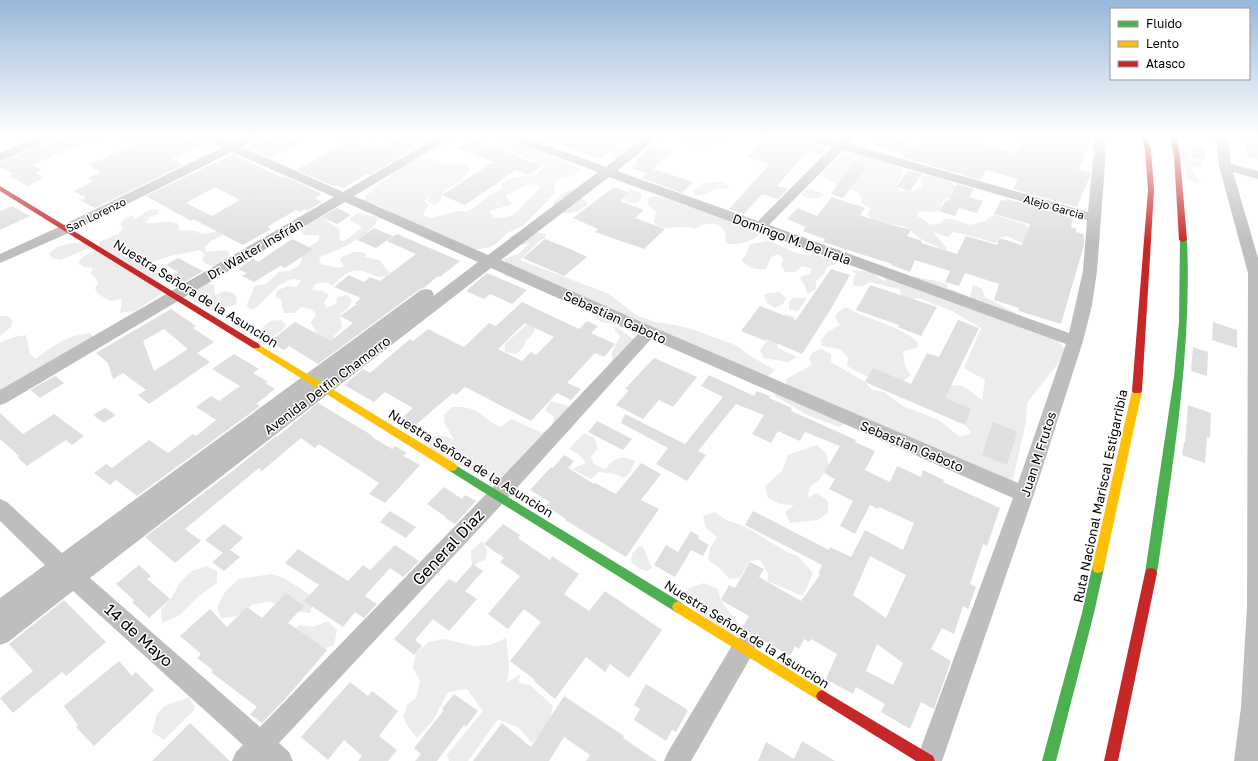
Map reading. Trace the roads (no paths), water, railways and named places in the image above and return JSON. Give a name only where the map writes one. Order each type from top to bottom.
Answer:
[{"type":"main road","name":"Ruta Nacional Mariscal Estigarribia","points":[[1049,761],[1088,613],[1136,398],[1152,190],[1150,172]]},
{"type":"main road","points":[[1111,761],[1151,572],[1174,414],[1182,343],[1185,267],[1179,172]]},
{"type":"main road","name":"Nuestra Señora de la Asuncion","points":[[0,188],[928,761]]},
{"type":"street","name":"San Lorenzo","points":[[0,259],[66,229],[184,172]]},
{"type":"street","name":"Sebastian Gaboto","points":[[285,172],[649,332],[1024,494]]},
{"type":"street","name":"Dr. Walter Insfrán","points":[[0,398],[387,172]]},
{"type":"street","name":"Avenida Delfin Chamorro","points":[[0,611],[67,571],[600,172]]},
{"type":"street","name":"Domingo M. De Irala","points":[[606,172],[1075,340]]},
{"type":"street","points":[[760,227],[815,172]]},
{"type":"street","name":"Alejo Garcia","points":[[930,172],[1094,218]]},
{"type":"street","name":"Juan M Frutos","points":[[928,761],[1024,494],[1075,340],[1084,305],[1090,271],[1098,172]]},
{"type":"street","points":[[1227,172],[1257,273],[1258,607],[1253,707],[1247,761]]},
{"type":"street","points":[[1245,172],[1258,175]]},
{"type":"street","name":"General Diaz","points":[[246,761],[498,495],[649,332]]},
{"type":"street","name":"14 de Mayo","points":[[0,508],[67,571],[280,761]]},
{"type":"street","name":"Avenida Delfin Chamorro","points":[[0,634],[67,571]]},
{"type":"street","points":[[677,761],[744,647]]}]
